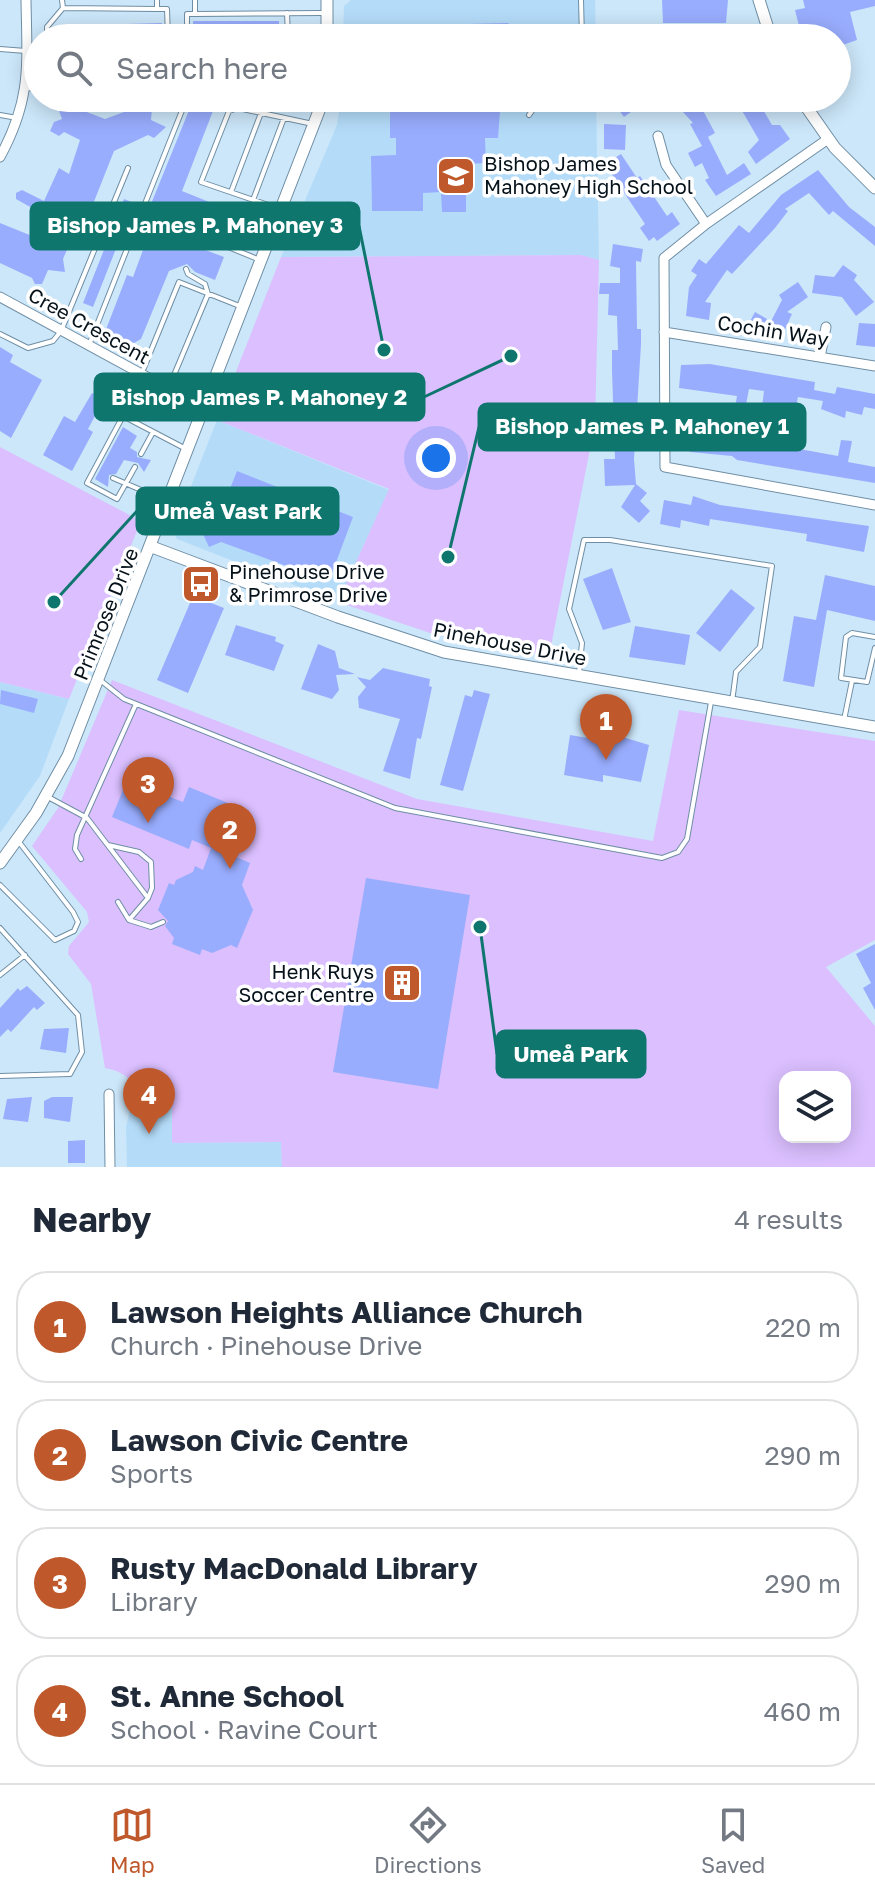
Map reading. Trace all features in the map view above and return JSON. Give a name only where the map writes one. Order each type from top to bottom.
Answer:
[{"type":"street","points":[[26,0],[26,24]]},
{"type":"street","points":[[327,0],[327,24]]},
{"type":"street","points":[[759,0],[767,24]]},
{"type":"street","points":[[0,157],[18,119],[24,96]]},
{"type":"street","name":"Primrose Drive","points":[[0,863],[18,841],[68,756],[320,112]]},
{"type":"street","points":[[810,112],[828,139],[875,188]]},
{"type":"street","points":[[658,136],[666,165],[706,224]]},
{"type":"street","points":[[828,139],[706,224],[664,258],[665,467],[875,505]]},
{"type":"street","name":"Cree Crescent","points":[[0,297],[204,408]]},
{"type":"street","points":[[820,357],[826,327]]},
{"type":"street","name":"Cochin Way","points":[[664,332],[875,366]]},
{"type":"street","name":"Pinehouse Drive","points":[[152,547],[338,617],[444,652],[875,727]]},
{"type":"street","points":[[109,1094],[110,1167]]},
{"type":"lane","points":[[50,24],[63,8],[62,0]]},
{"type":"lane","points":[[157,0],[157,9]]},
{"type":"lane","points":[[195,0],[195,14]]},
{"type":"lane","points":[[581,0],[582,24]]},
{"type":"lane","points":[[63,8],[167,9],[168,24]]},
{"type":"lane","points":[[287,13],[287,24]]},
{"type":"lane","points":[[187,24],[187,14],[327,13]]},
{"type":"lane","points":[[0,49],[24,51]]},
{"type":"lane","points":[[88,346],[181,112]]},
{"type":"lane","points":[[229,112],[201,182],[283,210]]},
{"type":"lane","points":[[256,112],[316,125]]},
{"type":"lane","points":[[231,192],[261,113]]},
{"type":"lane","points":[[0,115],[18,119]]},
{"type":"lane","points":[[253,200],[284,118]]},
{"type":"lane","points":[[0,334],[28,348],[53,341],[61,331],[128,168]]},
{"type":"lane","points":[[142,211],[263,261]]},
{"type":"lane","points":[[195,246],[199,235]]},
{"type":"lane","points":[[168,389],[208,294],[205,284],[188,274],[186,269]]},
{"type":"lane","points":[[135,467],[117,499],[87,483],[144,376],[179,282],[244,308]]},
{"type":"lane","points":[[123,416],[189,450]]},
{"type":"lane","points":[[141,454],[153,432]]},
{"type":"lane","points":[[113,478],[169,502]]},
{"type":"lane","points":[[578,676],[582,643],[569,609],[584,540],[610,540],[772,566],[760,647],[736,672],[731,703]]},
{"type":"lane","points":[[875,637],[852,633],[846,637],[839,675],[852,681],[869,679],[875,648]]},
{"type":"lane","points":[[99,680],[136,704],[395,808],[662,858],[678,852],[687,839],[711,699]]},
{"type":"lane","points":[[844,722],[852,681]]},
{"type":"lane","points":[[81,859],[75,849],[77,835],[136,704]]},
{"type":"lane","points":[[46,795],[87,818],[148,898]]},
{"type":"lane","points":[[0,885],[55,940],[74,931],[78,922],[18,841]]},
{"type":"lane","points":[[108,845],[139,852],[151,862],[152,888],[148,898],[129,920]]},
{"type":"lane","points":[[118,902],[129,920],[151,927],[163,922]]},
{"type":"lane","points":[[0,928],[78,1015],[82,1052],[70,1074],[0,1076]]},
{"type":"lane","points":[[0,975],[25,955]]},
{"type":"shaded area","points":[[351,0],[595,0],[596,24],[343,24],[344,6]]},
{"type":"shaded area","name":"Bishop James Mahoney High School","points":[[339,112],[596,112],[599,260],[581,255],[281,257],[337,125]]},
{"type":"shaded area","points":[[581,255],[599,260],[595,424],[549,656],[433,634],[338,602],[389,489],[217,420],[281,257]]},
{"type":"shaded area","points":[[217,420],[389,490],[338,602],[177,539],[173,532]]},
{"type":"shaded area","points":[[0,447],[141,521],[69,699],[0,682]]},
{"type":"shaded area","points":[[112,680],[417,799],[653,841],[679,710],[875,741],[875,940],[826,967],[875,1026],[875,1167],[282,1167],[281,1142],[172,1143],[172,1106],[131,1106],[134,1091],[130,1080],[105,1068],[91,984],[68,954],[69,946],[89,922],[87,912],[32,846],[58,808]]},
{"type":"shaded area","points":[[0,682],[69,699],[40,776],[0,833]]},
{"type":"shaded area","points":[[131,1106],[172,1106],[173,1143],[281,1142],[282,1167],[127,1167],[126,1127]]},
{"type":"building","points":[[662,0],[728,0],[726,23],[663,23]]},
{"type":"building","points":[[803,0],[875,0],[875,6],[850,12],[857,40],[851,42],[851,24],[798,24],[795,10],[805,8]]},
{"type":"building","points":[[193,21],[279,21],[279,24],[193,24]]},
{"type":"building","points":[[59,112],[87,112],[105,119],[124,112],[152,112],[151,120],[166,127],[154,138],[148,135],[114,151],[82,232],[72,238],[63,259],[65,272],[48,270],[42,284],[35,284],[32,278],[0,263],[0,223],[37,238],[48,217],[16,199],[16,193],[22,190],[44,201],[59,168],[69,174],[80,140],[64,132],[59,136],[50,131],[54,122],[62,119]]},
{"type":"building","points":[[188,112],[213,112],[182,191],[239,214],[230,235],[151,204]]},
{"type":"building","points":[[390,112],[500,112],[498,138],[485,138],[486,163],[466,164],[466,212],[442,212],[441,192],[423,193],[423,211],[372,211],[371,156],[396,155],[396,138],[390,138]]},
{"type":"building","points":[[683,112],[704,112],[715,133],[708,137],[727,175],[744,163],[751,174],[716,196],[705,180],[709,178],[702,163],[695,167],[688,153],[702,146],[690,124],[693,123]]},
{"type":"building","points":[[743,112],[764,112],[772,125],[780,125],[790,139],[756,164],[748,152],[759,140]]},
{"type":"building","points":[[604,124],[626,125],[625,150],[604,149]]},
{"type":"building","points":[[621,154],[667,216],[672,212],[680,224],[657,241],[654,237],[649,241],[640,228],[645,224],[605,164]]},
{"type":"building","points":[[818,170],[849,207],[875,227],[875,246],[833,211],[829,215],[809,193],[785,209],[788,211],[775,228],[732,274],[727,270],[705,302],[711,303],[709,320],[686,316],[689,287],[697,275],[691,271],[699,259],[706,264],[739,225],[749,233],[781,195]]},
{"type":"building","points":[[124,199],[134,203],[93,307],[83,303]]},
{"type":"building","points":[[153,223],[193,238],[193,250],[200,248],[224,257],[215,280],[195,272],[187,264],[169,271],[141,339],[134,343],[105,332],[127,275],[133,277]]},
{"type":"building","points":[[613,244],[643,249],[641,262],[636,261],[637,329],[641,329],[641,344],[634,459],[636,484],[647,493],[640,501],[650,511],[639,523],[621,507],[635,485],[605,486],[604,459],[615,459],[612,350],[618,350],[617,316],[608,315],[609,294],[599,294],[600,283],[620,283],[620,268],[610,266]]},
{"type":"building","points":[[843,265],[857,275],[854,280],[874,302],[856,316],[842,297],[812,293],[815,275],[834,277]]},
{"type":"building","points":[[798,282],[808,297],[787,312],[792,314],[783,334],[768,327],[782,300],[779,295]]},
{"type":"building","points":[[755,312],[767,319],[760,331],[748,325]]},
{"type":"building","points":[[859,323],[875,324],[875,347],[856,345]]},
{"type":"building","points":[[0,347],[13,355],[10,362],[42,380],[11,438],[0,431]]},
{"type":"building","points":[[710,364],[815,382],[814,390],[835,394],[837,387],[875,394],[875,409],[864,407],[862,415],[846,411],[845,418],[821,409],[823,401],[798,397],[796,407],[775,403],[774,410],[762,407],[764,391],[749,389],[745,410],[735,408],[737,396],[679,388],[681,365]]},
{"type":"building","points":[[92,393],[104,399],[88,429],[93,432],[72,471],[43,455],[64,416],[75,422]]},
{"type":"building","points":[[708,416],[722,416],[720,440],[757,442],[760,423],[770,425],[767,448],[783,451],[783,446],[838,456],[841,440],[852,441],[848,462],[875,467],[875,483],[737,460],[732,456],[690,452],[690,443],[683,442],[684,419],[708,420]]},
{"type":"building","points":[[123,427],[137,436],[130,448],[137,452],[137,457],[151,460],[144,472],[138,463],[124,460],[116,474],[109,475],[108,487],[95,479]]},
{"type":"building","points":[[237,471],[353,517],[332,573],[319,578],[221,542],[209,547],[203,534],[214,529]]},
{"type":"building","points":[[693,496],[720,505],[869,526],[864,552],[806,541],[807,534],[710,519],[709,526],[681,520],[680,528],[660,524],[664,500],[691,505]]},
{"type":"building","points":[[612,568],[631,622],[603,630],[583,579]]},
{"type":"building","points":[[825,575],[875,586],[875,621],[827,610],[814,687],[783,681],[794,616],[816,620]]},
{"type":"building","points":[[731,589],[755,608],[720,652],[696,633]]},
{"type":"building","points":[[193,596],[224,608],[188,693],[157,680]]},
{"type":"building","points":[[236,625],[276,637],[275,641],[284,645],[274,671],[225,655]]},
{"type":"building","points":[[635,626],[690,635],[685,665],[629,657]]},
{"type":"building","points":[[318,644],[335,651],[339,668],[355,674],[336,675],[339,690],[332,699],[301,689]]},
{"type":"building","points":[[383,668],[430,679],[429,686],[432,687],[421,739],[417,738],[410,779],[383,771],[400,719],[359,708],[358,697],[366,687],[357,677],[370,680]]},
{"type":"building","points":[[1,690],[38,699],[34,713],[0,704]]},
{"type":"building","points":[[474,690],[490,694],[463,791],[440,785],[465,695],[472,697]]},
{"type":"building","points":[[606,732],[649,745],[641,782],[603,775],[603,782],[564,775],[570,735],[605,741]]},
{"type":"building","points":[[127,780],[183,802],[189,787],[235,806],[230,819],[246,830],[234,856],[250,863],[242,885],[253,910],[237,948],[231,945],[212,953],[202,949],[200,955],[172,944],[174,938],[165,926],[168,921],[158,910],[169,883],[174,885],[176,880],[193,872],[195,866],[203,870],[211,848],[192,840],[189,849],[112,817]]},
{"type":"building","name":"Henk Ruys Soccer Centre","points":[[366,878],[470,895],[438,1089],[333,1072]]},
{"type":"building","points":[[875,944],[875,1010],[863,988],[871,983],[856,954]]},
{"type":"building","points":[[27,986],[45,1003],[37,1010],[34,1007],[11,1032],[8,1029],[0,1037],[0,1008],[18,988],[20,991]]},
{"type":"building","points":[[69,1028],[66,1053],[40,1049],[44,1029]]},
{"type":"building","points":[[32,1097],[28,1122],[3,1119],[7,1099]]},
{"type":"building","points":[[52,1097],[73,1097],[70,1122],[44,1118],[44,1101]]},
{"type":"building","points":[[85,1140],[85,1163],[68,1163],[68,1141]]},
{"type":"place","name":"Bishop James Mahoney High School","points":[[456,176]]},
{"type":"place","name":"Bishop James P. Mahoney 3","points":[[384,350]]},
{"type":"place","name":"Bishop James P. Mahoney 2","points":[[511,356]]},
{"type":"place","name":"Bishop James P. Mahoney 1","points":[[448,557]]},
{"type":"place","name":"Pinehouse Drive & Primrose Drive","points":[[201,584]]},
{"type":"place","name":"Umeå Vast Park","points":[[54,602]]},
{"type":"place","name":"Lawson Heights Alliance Church","points":[[606,760]]},
{"type":"place","name":"Rusty MacDonald Library","points":[[148,823]]},
{"type":"place","name":"Lawson Civic Centre","points":[[230,869]]},
{"type":"place","name":"Umeå Park","points":[[480,927]]},
{"type":"place","name":"Henk Ruys Soccer Centre","points":[[402,983]]},
{"type":"place","name":"St. Anne School","points":[[149,1134]]}]
